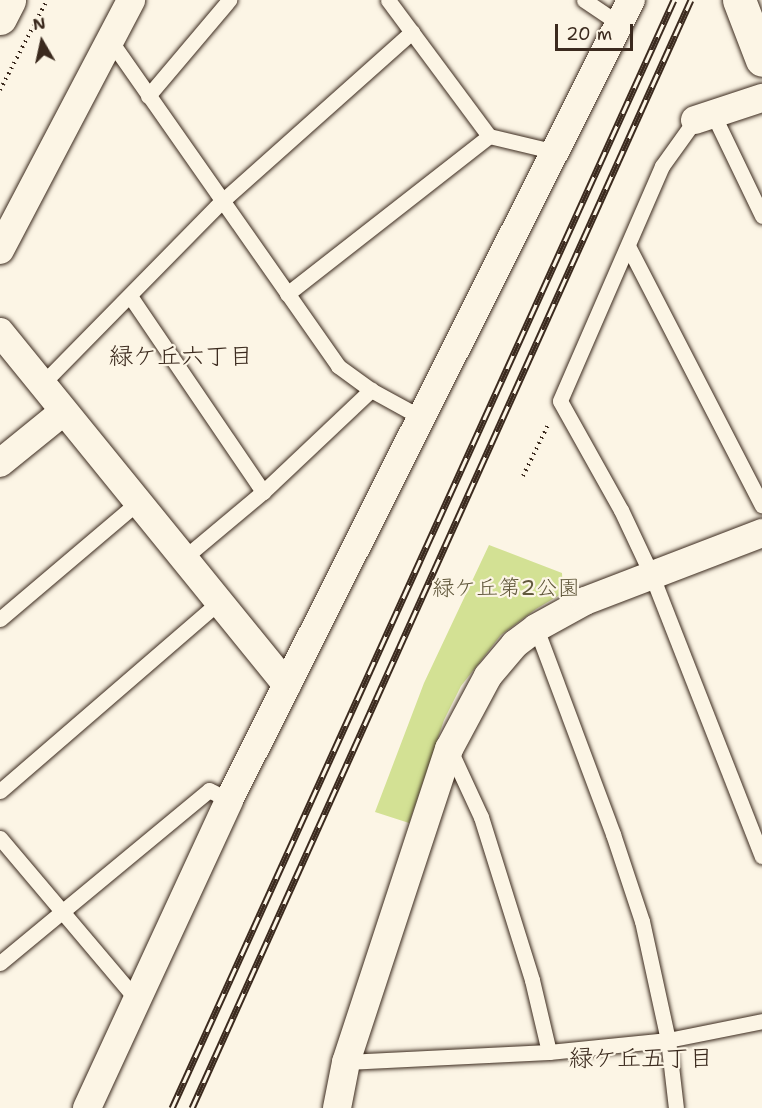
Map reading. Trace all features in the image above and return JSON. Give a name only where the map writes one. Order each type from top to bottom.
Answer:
[{"type":"street","points":[[0,18],[9,0]]},
{"type":"street","points":[[0,250],[130,0]]},
{"type":"street","points":[[739,0],[762,60]]},
{"type":"street","points":[[87,1108],[229,800],[626,12]]},
{"type":"street","points":[[704,117],[762,98]]},
{"type":"street","points":[[0,332],[287,685]]},
{"type":"street","points":[[0,463],[64,411]]},
{"type":"street","points":[[337,1108],[346,1062],[449,749],[488,676],[515,644],[536,628],[585,601],[762,533]]},
{"type":"lane","points":[[148,96],[229,0]]},
{"type":"lane","points":[[388,0],[489,136],[556,152]]},
{"type":"lane","points":[[584,0],[626,12]]},
{"type":"lane","points":[[42,384],[221,202],[412,32]]},
{"type":"lane","points":[[110,40],[221,202],[338,366],[371,390],[422,418]]},
{"type":"lane","points":[[762,216],[704,117],[662,166],[560,400],[621,510],[652,576],[762,856]]},
{"type":"lane","points":[[287,294],[489,136]]},
{"type":"lane","points":[[628,246],[762,506]]},
{"type":"lane","points":[[129,296],[263,492]]},
{"type":"lane","points":[[184,558],[263,492],[371,390]]},
{"type":"lane","points":[[0,619],[138,502]]},
{"type":"lane","points":[[0,791],[219,602]]},
{"type":"lane","points":[[536,628],[613,834],[638,910],[656,975],[668,1040],[676,1108]]},
{"type":"lane","points":[[449,749],[482,817],[532,980],[549,1052]]},
{"type":"lane","points":[[0,963],[209,790],[229,800]]},
{"type":"lane","points":[[0,838],[136,999]]},
{"type":"lane","points":[[346,1062],[549,1052],[668,1040],[762,1021]]},
{"type":"path","points":[[0,90],[47,0]]},
{"type":"path","points":[[524,476],[560,400]]},
{"type":"green space","name":"緑ケ丘第2公園","points":[[489,545],[562,573],[563,593],[536,609],[501,635],[461,686],[444,720],[409,823],[375,812],[424,683]]},
{"type":"railway","points":[[172,1108],[674,0]]},
{"type":"railway","points":[[192,1108],[691,0]]},
{"type":"district","name":"緑ケ丘六丁目","points":[[181,357]]},
{"type":"district","name":"緑ケ丘五丁目","points":[[641,1059]]}]
